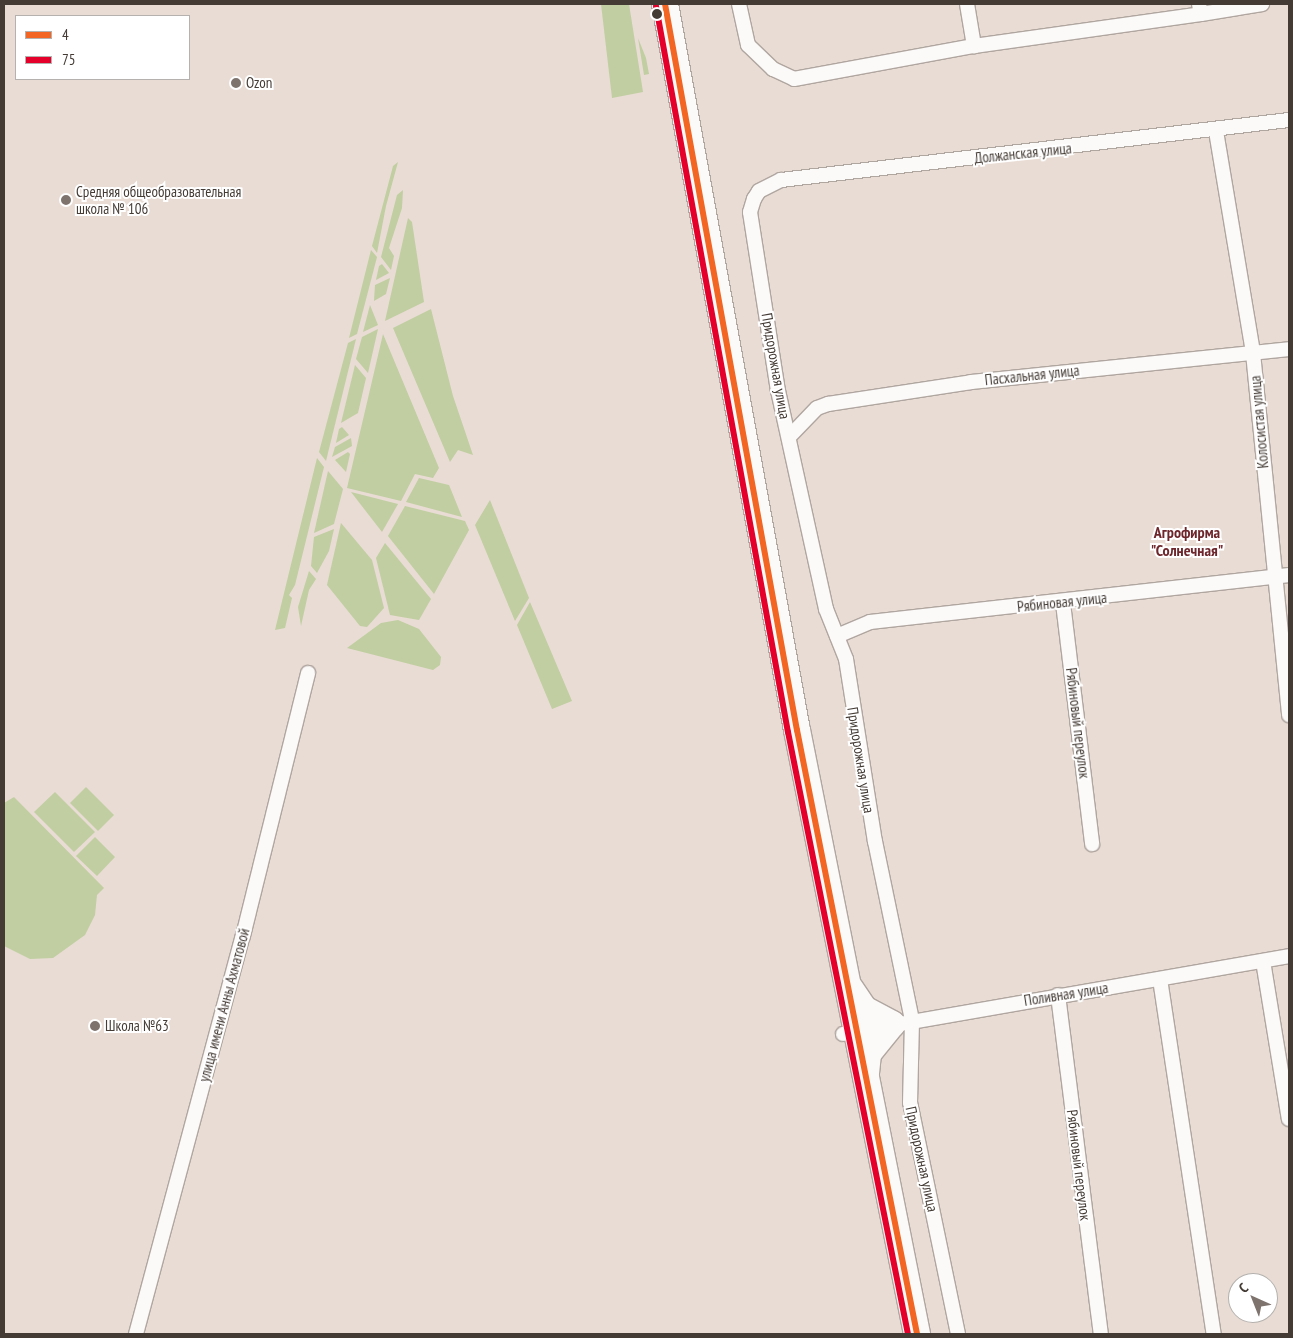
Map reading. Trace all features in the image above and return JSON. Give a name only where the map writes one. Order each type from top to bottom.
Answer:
[{"type":"highway","points":[[652,4],[849,1033],[904,1334]]},
{"type":"highway","points":[[665,4],[846,982],[849,1033],[866,1080],[918,1334]]},
{"type":"highway","points":[[846,982],[864,1009],[902,1022],[868,1054],[866,1080]]},
{"type":"street","points":[[740,4],[748,45],[758,58],[785,76],[823,76],[974,46],[1200,9],[1262,4]]},
{"type":"street","points":[[967,4],[974,46]]},
{"type":"street","name":"Должанская улица","points":[[759,190],[781,180],[1216,131],[1289,120]]},
{"type":"street","name":"Колосистая улица","points":[[1216,131],[1253,353],[1272,577],[1289,715]]},
{"type":"street","name":"Придорожная улица","points":[[759,190],[750,212],[790,437],[826,609],[846,659],[902,1022],[910,1103],[958,1334]]},
{"type":"street","name":"Пасхальная улица","points":[[790,437],[817,408],[828,404],[972,382],[1289,349]]},
{"type":"street","name":"Рябиновая улица","points":[[837,636],[870,622],[1063,603],[1289,575]]},
{"type":"street","name":"Рябиновый переулок","points":[[1063,603],[1092,844]]},
{"type":"street","name":"улица имени Анны Ахматовой","points":[[136,1334],[243,936],[308,673]]},
{"type":"street","name":"Поливная улица","points":[[849,1033],[902,1022],[1289,956]]},
{"type":"street","points":[[1263,961],[1289,1119]]},
{"type":"street","points":[[1160,979],[1214,1334]]},
{"type":"street","name":"Рябиновый переулок","points":[[1058,995],[1101,1334]]},
{"type":"green space","points":[[601,4],[629,4],[643,92],[612,98]]},
{"type":"green space","points":[[638,38],[646,58],[649,74],[644,75]]},
{"type":"green space","points":[[398,162],[386,206],[377,253],[372,246],[393,166]]},
{"type":"green space","points":[[403,190],[402,208],[389,248],[394,256],[391,270],[381,257],[397,195]]},
{"type":"green space","points":[[408,218],[412,222],[424,302],[385,321]]},
{"type":"green space","points":[[371,250],[377,257],[357,334],[349,338]]},
{"type":"green space","points":[[382,264],[389,273],[376,280],[379,266]]},
{"type":"green space","points":[[390,278],[386,294],[374,301],[375,285]]},
{"type":"green space","points":[[370,305],[378,325],[363,332]]},
{"type":"green space","points":[[431,309],[453,396],[473,455],[458,450],[450,462],[393,328]]},
{"type":"green space","points":[[378,329],[368,373],[356,359],[362,337]]},
{"type":"green space","points":[[383,334],[439,468],[433,478],[415,474],[401,501],[347,488]]},
{"type":"green space","points":[[356,339],[326,461],[319,452],[348,343]]},
{"type":"green space","points":[[355,365],[366,378],[358,413],[341,423]]},
{"type":"green space","points":[[342,427],[349,435],[336,443],[339,429]]},
{"type":"green space","points":[[351,438],[352,446],[332,457],[335,447]]},
{"type":"green space","points":[[348,452],[350,454],[346,472],[335,460]]},
{"type":"green space","points":[[317,458],[324,467],[295,585],[289,595],[292,598],[285,628],[275,630]]},
{"type":"green space","points":[[328,471],[343,489],[334,524],[314,533]]},
{"type":"green space","points":[[419,478],[449,485],[462,517],[406,502]]},
{"type":"green space","points":[[351,492],[398,504],[382,532]]},
{"type":"green space","points":[[490,500],[529,598],[515,621],[475,525]]},
{"type":"green space","points":[[405,506],[465,521],[469,530],[434,594],[388,536]]},
{"type":"green space","points":[[341,523],[372,560],[384,608],[367,627],[360,626],[327,585]]},
{"type":"green space","points":[[334,529],[329,551],[317,573],[311,566],[314,537]]},
{"type":"green space","points":[[385,543],[431,599],[419,620],[390,615],[376,558]]},
{"type":"green space","points":[[309,571],[316,579],[309,590],[301,626],[298,607]]},
{"type":"green space","points":[[530,602],[572,701],[552,709],[517,625]]},
{"type":"green space","points":[[398,620],[419,629],[441,657],[440,665],[433,670],[347,648],[381,623]]},
{"type":"green space","points":[[86,787],[114,815],[98,831],[70,803]]},
{"type":"green space","points":[[55,792],[95,832],[74,852],[34,812]]},
{"type":"green space","points":[[14,797],[104,888],[97,895],[95,915],[85,935],[53,958],[30,959],[4,946],[4,803]]},
{"type":"green space","points":[[95,837],[115,857],[97,876],[76,856]]},
{"type":"transit line","name":"4","points":[[665,4],[797,730],[917,1334]]},
{"type":"transit line","name":"75","points":[[656,6],[788,732],[908,1334]]},
{"type":"place","name":"Ozon","points":[[236,83]]},
{"type":"place","name":"Средняя общеобразовательная школа № 106","points":[[66,200]]},
{"type":"place","name":"Школа №63","points":[[95,1026]]},
{"type":"district","name":"Агрофирма \"Солнечная\"","points":[[1187,541]]}]
